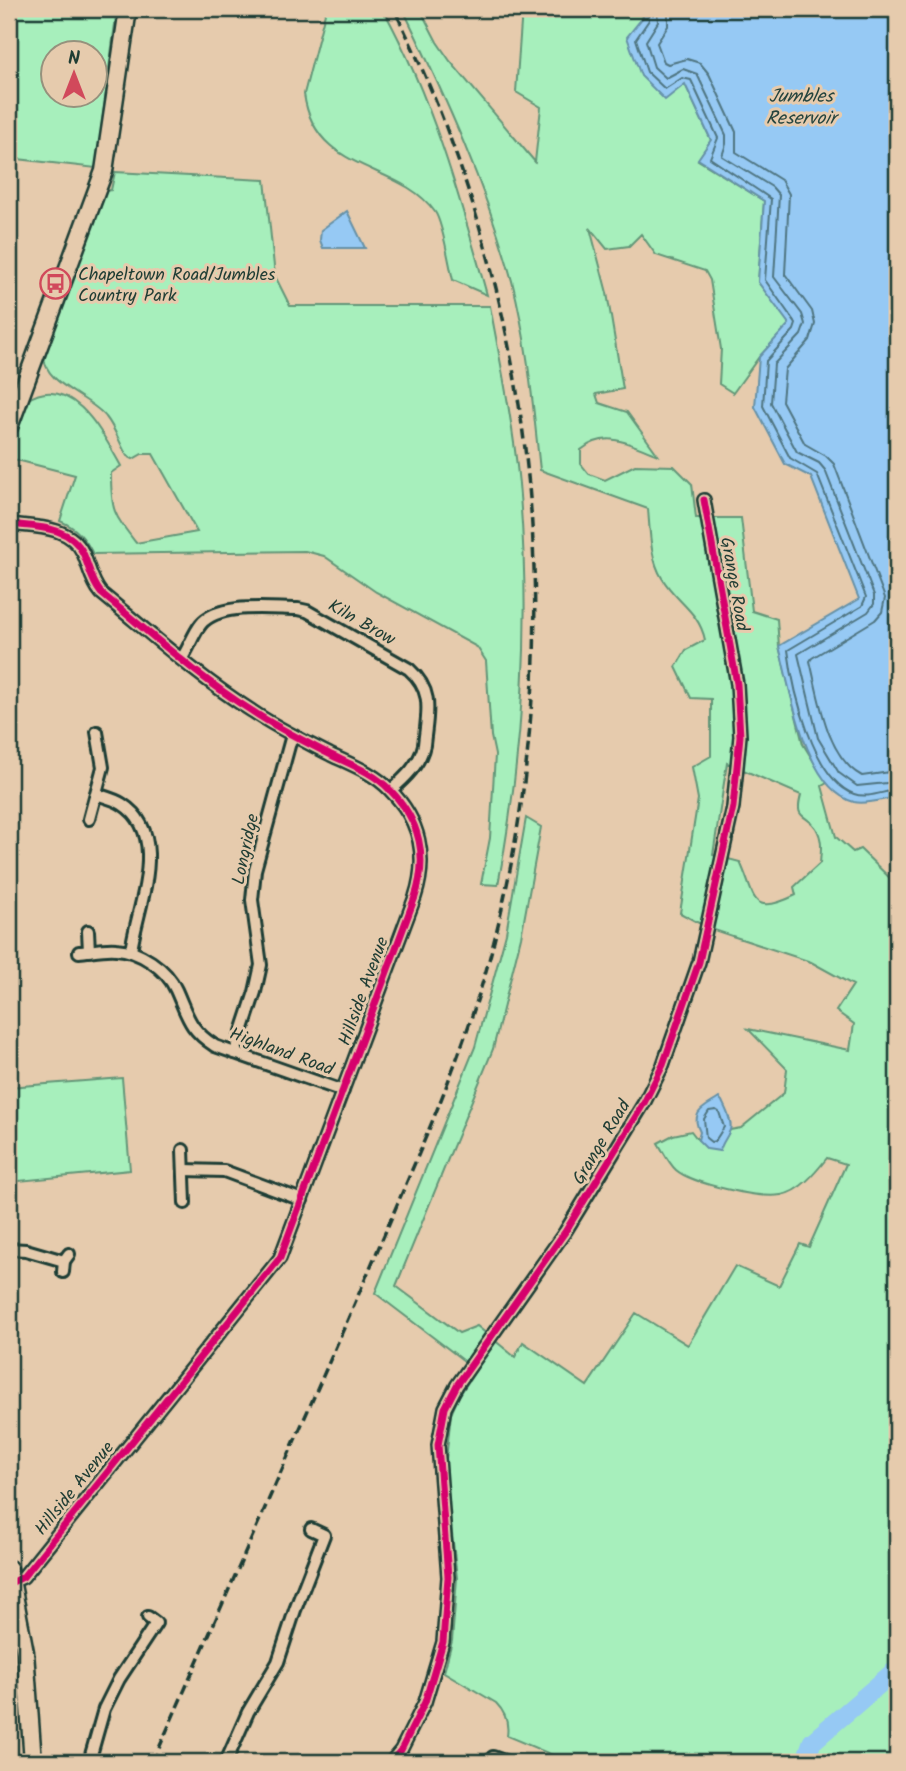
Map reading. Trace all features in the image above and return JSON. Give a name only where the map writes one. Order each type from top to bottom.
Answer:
[{"type":"main road","points":[[9,427],[104,171],[128,9]]},
{"type":"main road","points":[[10,1576],[27,1665],[33,1762]]},
{"type":"street","name":"Grange Road","points":[[391,1762],[401,1750],[425,1702],[443,1642],[448,1577],[438,1445],[445,1408],[457,1384],[575,1216],[643,1103],[663,1065],[681,1019],[708,928],[733,807],[740,736],[737,684],[704,500]]},
{"type":"street","name":"Hillside Avenue","points":[[9,524],[55,530],[71,538],[82,551],[94,584],[101,593],[182,659],[251,711],[292,736],[371,774],[391,790],[407,811],[422,847],[421,873],[415,897],[286,1245],[269,1273],[23,1577],[10,1576]]},
{"type":"street","name":"Kiln Brow","points":[[182,659],[197,629],[212,614],[232,610],[298,609],[307,611],[409,669],[417,676],[427,693],[424,745],[409,773],[391,790]]},
{"type":"street","points":[[89,819],[103,767],[97,732]]},
{"type":"street","name":"Longridge","points":[[235,1053],[261,965],[252,900],[255,870],[292,736]]},
{"type":"street","points":[[88,931],[84,952],[119,949],[131,951],[149,858],[147,837],[142,826],[126,807],[96,794]]},
{"type":"street","name":"Highland Road","points":[[131,951],[153,964],[169,979],[188,1021],[203,1038],[215,1046],[343,1091]]},
{"type":"street","points":[[183,1150],[185,1203]]},
{"type":"street","points":[[184,1170],[224,1171],[302,1200]]},
{"type":"street","points":[[9,1249],[26,1250],[65,1262]]},
{"type":"street","points":[[226,1762],[248,1712],[284,1648],[295,1610],[324,1535],[311,1529]]},
{"type":"street","points":[[89,1762],[104,1709],[129,1662],[156,1623],[148,1617]]},
{"type":"street","points":[[501,1759],[505,1746]]},
{"type":"green space","points":[[9,9],[117,9],[108,77],[108,38],[38,38],[38,108],[104,108],[96,168],[9,158]]},
{"type":"green space","points":[[326,9],[383,9],[430,113],[455,185],[487,295],[453,280],[438,217],[419,196],[401,183],[341,153],[324,139],[311,120],[304,94]]},
{"type":"green space","points":[[403,9],[420,9],[450,61],[535,162],[541,107],[516,92],[522,9],[641,9],[643,17],[685,84],[711,140],[698,160],[764,201],[758,282],[790,324],[759,357],[733,393],[719,384],[721,349],[710,280],[705,271],[656,255],[641,234],[629,246],[607,249],[590,228],[607,293],[623,389],[596,394],[599,403],[627,412],[658,455],[619,440],[600,440],[581,450],[581,464],[589,474],[605,480],[635,465],[674,466],[692,484],[696,518],[741,518],[752,611],[777,619],[779,646],[803,744],[827,783],[822,786],[836,837],[853,852],[860,849],[897,885],[897,1762],[569,1762],[507,1736],[506,1718],[496,1703],[444,1672],[452,1641],[457,1578],[446,1459],[451,1414],[476,1370],[375,1293],[475,1047],[506,933],[526,818],[541,827],[521,937],[493,1049],[396,1286],[459,1333],[477,1326],[515,1357],[523,1342],[587,1386],[636,1313],[688,1345],[735,1266],[779,1286],[800,1244],[809,1247],[846,1164],[827,1158],[807,1181],[795,1190],[781,1195],[758,1195],[711,1185],[684,1175],[673,1167],[658,1143],[673,1135],[691,1131],[698,1140],[721,1145],[730,1130],[741,1128],[784,1093],[787,1069],[748,1029],[850,1050],[854,1024],[836,1011],[853,985],[811,962],[708,928],[680,913],[698,799],[692,767],[711,756],[711,699],[691,698],[676,667],[686,650],[705,640],[702,630],[658,570],[651,545],[648,509],[540,470],[526,351],[518,304],[502,246],[477,176]],"holes":[[[727,763],[801,795],[800,813],[812,823],[820,837],[820,863],[794,887],[796,895],[781,902],[762,904],[752,893],[740,862],[713,855]]]},
{"type":"green space","points":[[115,172],[265,180],[275,276],[290,306],[490,306],[519,484],[524,584],[519,736],[498,885],[481,884],[490,838],[495,755],[491,736],[486,661],[477,647],[376,592],[324,556],[305,551],[93,554],[80,534],[60,521],[75,475],[9,458],[27,400],[43,393],[58,394],[72,400],[96,424],[121,466],[111,473],[113,504],[118,518],[136,543],[197,532],[153,454],[142,454],[133,459],[127,456],[112,426],[99,409],[59,382],[45,364],[44,354],[104,191],[111,190]]},
{"type":"green space","points":[[122,1078],[130,1170],[9,1182],[9,1087]]},
{"type":"water","name":"Jumbles Reservoir","points":[[641,9],[897,9],[897,797],[859,803],[837,793],[823,778],[802,735],[779,646],[859,599],[811,477],[785,464],[755,407],[759,357],[789,324],[758,282],[764,201],[698,159],[711,140],[685,84],[665,100],[641,76],[627,37],[643,17]]},
{"type":"water","points":[[347,211],[365,248],[323,248],[321,230]]},
{"type":"water","points":[[719,1098],[727,1111],[731,1127],[720,1151],[707,1149],[698,1140],[700,1132],[696,1119],[700,1110]]},
{"type":"waterway","points":[[805,1762],[812,1742],[897,1669]]},
{"type":"railway","points":[[153,1762],[373,1261],[453,1068],[468,1029],[492,949],[517,831],[531,711],[535,590],[527,470],[510,351],[481,234],[443,119],[394,9]]},
{"type":"cycle path","points":[[391,1762],[401,1750],[425,1702],[443,1642],[448,1577],[438,1445],[445,1408],[457,1385],[565,1232],[644,1103],[663,1065],[699,962],[733,807],[740,736],[737,684],[704,500]]},
{"type":"cycle path","points":[[9,524],[50,529],[69,537],[83,553],[101,593],[193,669],[271,723],[384,784],[400,802],[415,826],[421,853],[415,897],[280,1258],[23,1577],[12,1582]]},
{"type":"place","name":"Chapeltown Road/Jumbles Country Park","points":[[55,284]]}]
